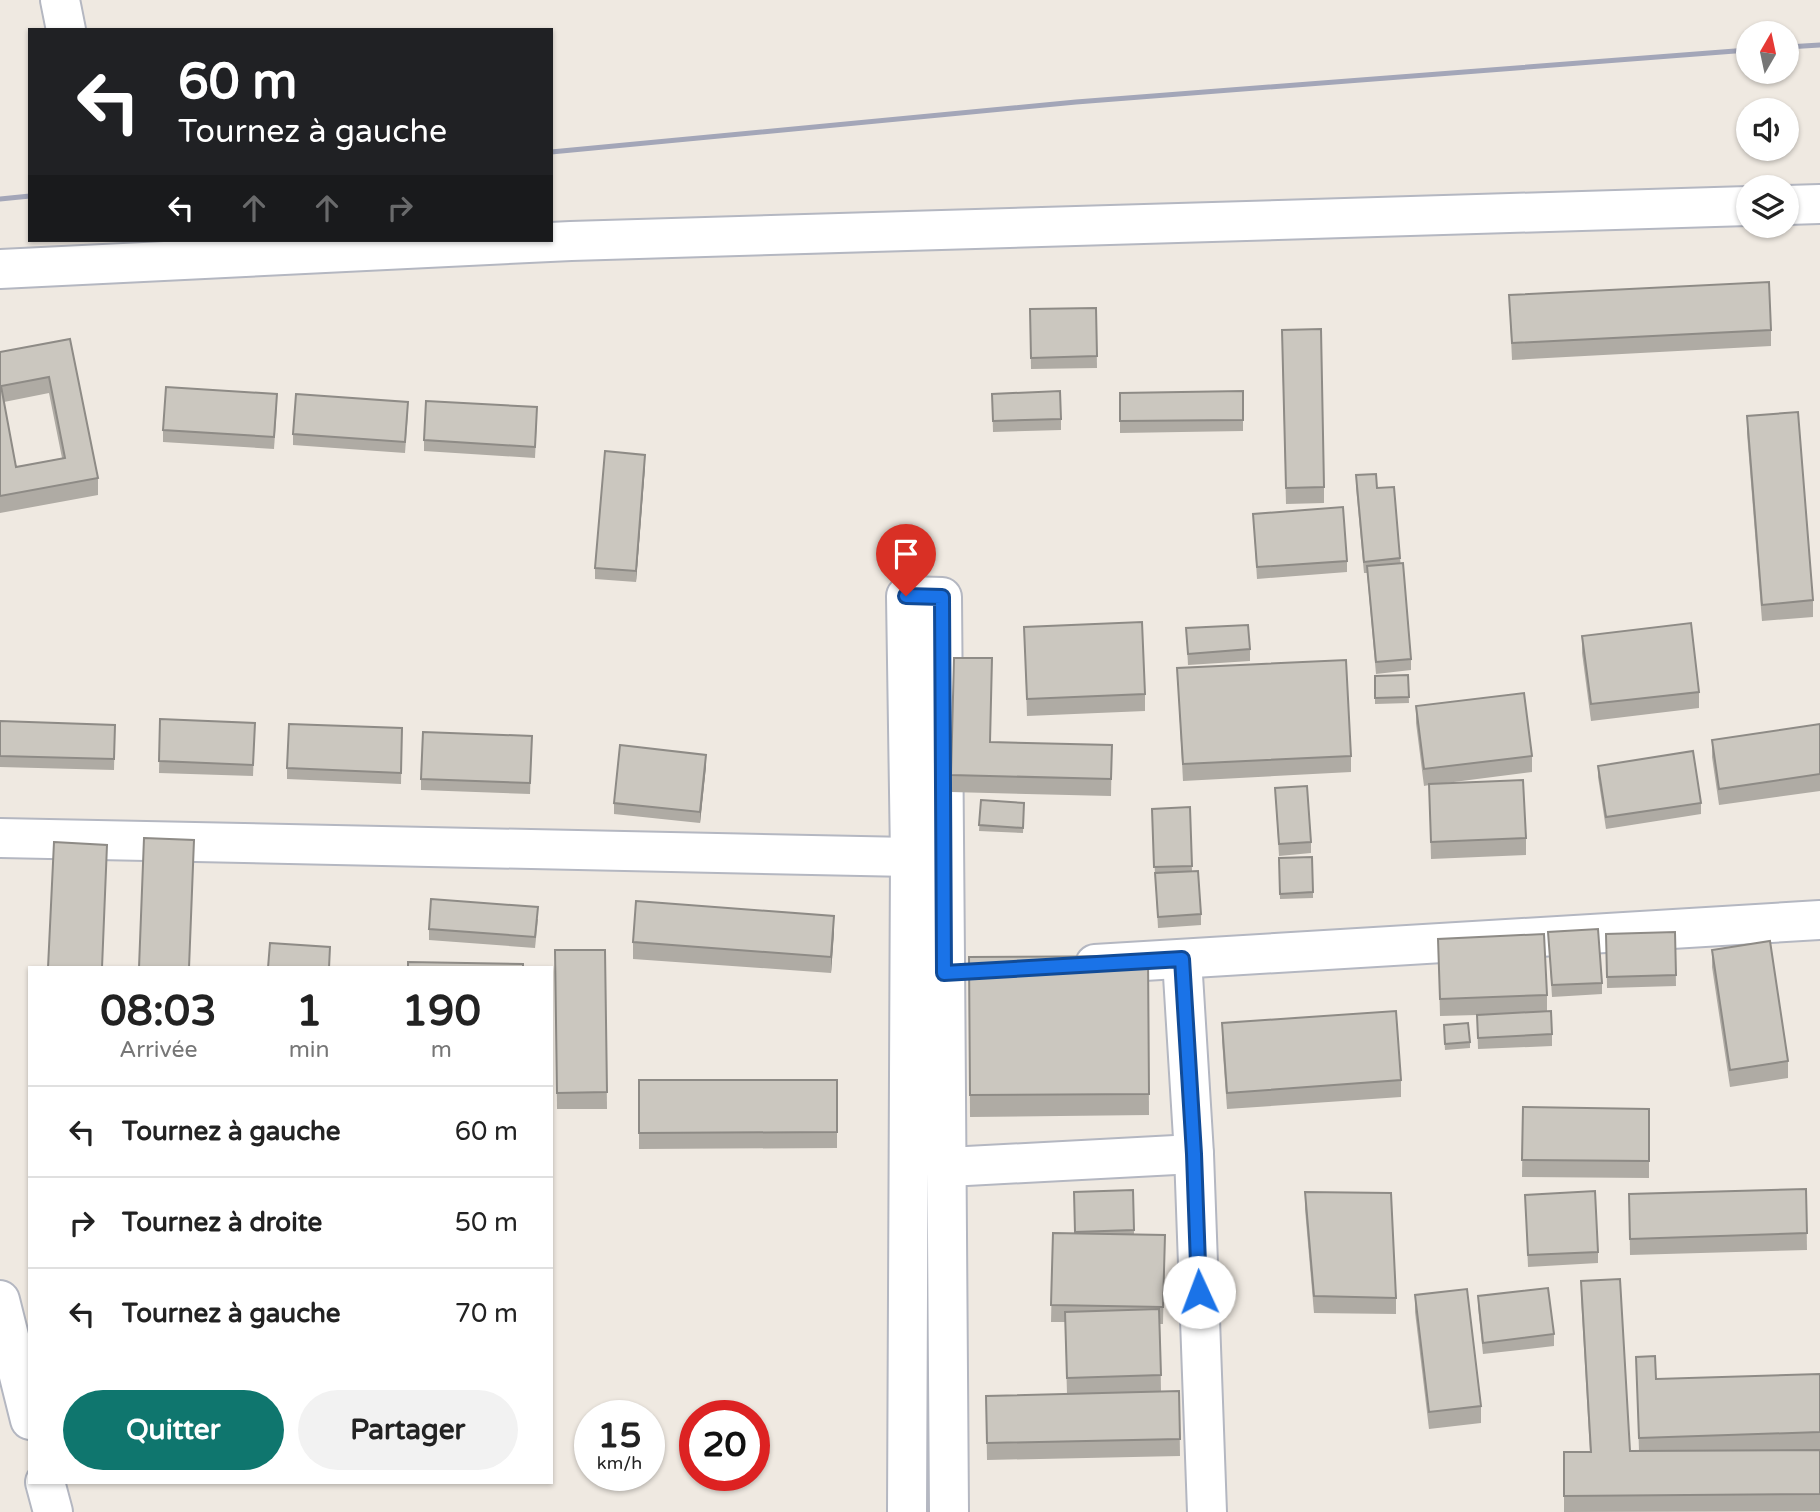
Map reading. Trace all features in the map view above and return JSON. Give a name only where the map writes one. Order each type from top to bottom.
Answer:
[{"type":"street","points":[[60,0],[66,28]]},
{"type":"street","points":[[1799,205],[1820,204]]},
{"type":"street","points":[[553,242],[1736,206]]},
{"type":"street","points":[[0,269],[551,242]]},
{"type":"street","points":[[907,1512],[910,857],[906,596],[942,597],[948,1167],[948,1512]]},
{"type":"street","points":[[0,838],[910,857]]},
{"type":"street","points":[[1063,966],[1820,920]]},
{"type":"street","points":[[1182,959],[1194,1154],[1207,1512]]},
{"type":"street","points":[[944,973],[984,970]]},
{"type":"street","points":[[948,1167],[1194,1154]]},
{"type":"street","points":[[0,1300],[28,1412]]},
{"type":"street","points":[[46,1484],[53,1512]]},
{"type":"building","points":[[1769,282],[1771,330],[1512,343],[1509,295]]},
{"type":"building","points":[[1096,308],[1097,356],[1031,358],[1030,309]]},
{"type":"building","points":[[1321,329],[1324,487],[1286,488],[1282,330]]},
{"type":"building","points":[[70,339],[98,478],[0,496],[0,352]],"holes":[[[49,377],[65,458],[16,467],[1,386]]]},
{"type":"building","points":[[166,387],[277,394],[274,437],[163,430]]},
{"type":"building","points":[[1060,391],[1061,419],[993,421],[992,394]]},
{"type":"building","points":[[1243,391],[1243,420],[1120,421],[1120,393]]},
{"type":"building","points":[[296,394],[408,402],[405,442],[293,434]]},
{"type":"building","points":[[426,401],[537,407],[535,447],[424,440]]},
{"type":"building","points":[[1798,412],[1813,600],[1762,605],[1747,416]]},
{"type":"building","points":[[605,451],[645,455],[636,571],[595,568]]},
{"type":"building","points":[[1376,474],[1377,488],[1394,487],[1400,558],[1364,562],[1356,475]]},
{"type":"building","points":[[1343,507],[1347,561],[1257,567],[1253,514]]},
{"type":"building","points":[[1403,563],[1411,659],[1376,662],[1367,566]]},
{"type":"building","points":[[1142,622],[1145,694],[1027,699],[1024,627]]},
{"type":"building","points":[[1691,623],[1699,692],[1591,704],[1582,636]]},
{"type":"building","points":[[1248,625],[1250,649],[1188,654],[1186,628]]},
{"type":"building","points":[[954,658],[992,658],[990,742],[1112,745],[1111,779],[951,775]]},
{"type":"building","points":[[1346,660],[1351,756],[1183,764],[1177,668]]},
{"type":"building","points":[[1408,675],[1409,697],[1375,698],[1375,676]]},
{"type":"building","points":[[1524,693],[1532,756],[1424,769],[1416,706]]},
{"type":"building","points":[[160,719],[255,723],[253,765],[159,761]]},
{"type":"building","points":[[0,721],[115,725],[114,759],[0,756]]},
{"type":"building","points":[[289,724],[402,728],[401,773],[287,768]]},
{"type":"building","points":[[1820,724],[1820,774],[1719,789],[1712,740]]},
{"type":"building","points":[[423,732],[532,736],[530,783],[421,779]]},
{"type":"building","points":[[620,745],[706,755],[700,812],[614,803]]},
{"type":"building","points":[[1693,751],[1701,803],[1606,817],[1598,766]]},
{"type":"building","points":[[1523,780],[1526,838],[1431,842],[1429,784]]},
{"type":"building","points":[[1307,786],[1311,842],[1279,844],[1275,788]]},
{"type":"building","points":[[981,800],[1024,803],[1023,828],[979,825]]},
{"type":"building","points":[[1190,807],[1192,866],[1154,867],[1152,809]]},
{"type":"building","points":[[144,838],[194,840],[189,966],[139,966]]},
{"type":"building","points":[[54,842],[107,845],[102,966],[48,966]]},
{"type":"building","points":[[1312,857],[1313,892],[1280,894],[1279,858]]},
{"type":"building","points":[[1198,871],[1201,914],[1158,917],[1155,873]]},
{"type":"building","points":[[431,899],[538,907],[535,937],[429,929]]},
{"type":"building","points":[[636,901],[834,916],[831,957],[633,942]]},
{"type":"building","points":[[1598,929],[1602,983],[1552,985],[1548,932]]},
{"type":"building","points":[[1675,932],[1676,975],[1607,977],[1606,934]]},
{"type":"building","points":[[1544,934],[1547,995],[1440,999],[1438,939]]},
{"type":"building","points":[[1770,941],[1788,1061],[1730,1070],[1712,950]]},
{"type":"building","points":[[270,943],[330,947],[329,966],[268,966]]},
{"type":"building","points":[[555,950],[605,950],[607,1092],[557,1093]]},
{"type":"building","points":[[1148,956],[1149,1094],[970,1095],[969,957]]},
{"type":"building","points":[[408,962],[523,964],[523,966],[408,966]]},
{"type":"building","points":[[1396,1011],[1401,1080],[1227,1093],[1222,1023]]},
{"type":"building","points":[[1551,1011],[1552,1034],[1478,1038],[1477,1015]]},
{"type":"building","points":[[1468,1023],[1470,1042],[1445,1044],[1444,1025]]},
{"type":"building","points":[[639,1080],[837,1080],[837,1132],[639,1133]]},
{"type":"building","points":[[1523,1107],[1649,1109],[1649,1161],[1522,1160]]},
{"type":"building","points":[[1806,1189],[1807,1233],[1630,1239],[1629,1194]]},
{"type":"building","points":[[1133,1190],[1134,1230],[1075,1232],[1074,1192]]},
{"type":"building","points":[[1595,1191],[1598,1252],[1528,1255],[1525,1195]]},
{"type":"building","points":[[1305,1192],[1391,1193],[1396,1298],[1314,1296]]},
{"type":"building","points":[[1053,1233],[1165,1235],[1163,1307],[1051,1305]]},
{"type":"building","points":[[1620,1279],[1630,1451],[1820,1450],[1820,1494],[1564,1496],[1564,1452],[1591,1452],[1581,1281]]},
{"type":"building","points":[[1548,1288],[1554,1334],[1483,1343],[1478,1296]]},
{"type":"building","points":[[1467,1289],[1481,1406],[1429,1412],[1415,1295]]},
{"type":"building","points":[[1159,1309],[1161,1375],[1067,1378],[1065,1312]]},
{"type":"building","points":[[1655,1356],[1656,1379],[1820,1374],[1820,1432],[1639,1438],[1636,1357]]},
{"type":"building","points":[[1179,1391],[1180,1439],[987,1443],[986,1396]]},
{"type":"railway","points":[[1799,46],[1820,45]]},
{"type":"railway","points":[[553,152],[1076,102],[1736,51]]},
{"type":"railway","points":[[0,199],[28,196]]},
{"type":"route","points":[[906,596],[942,597],[944,973],[1182,959],[1199,1292]]}]
